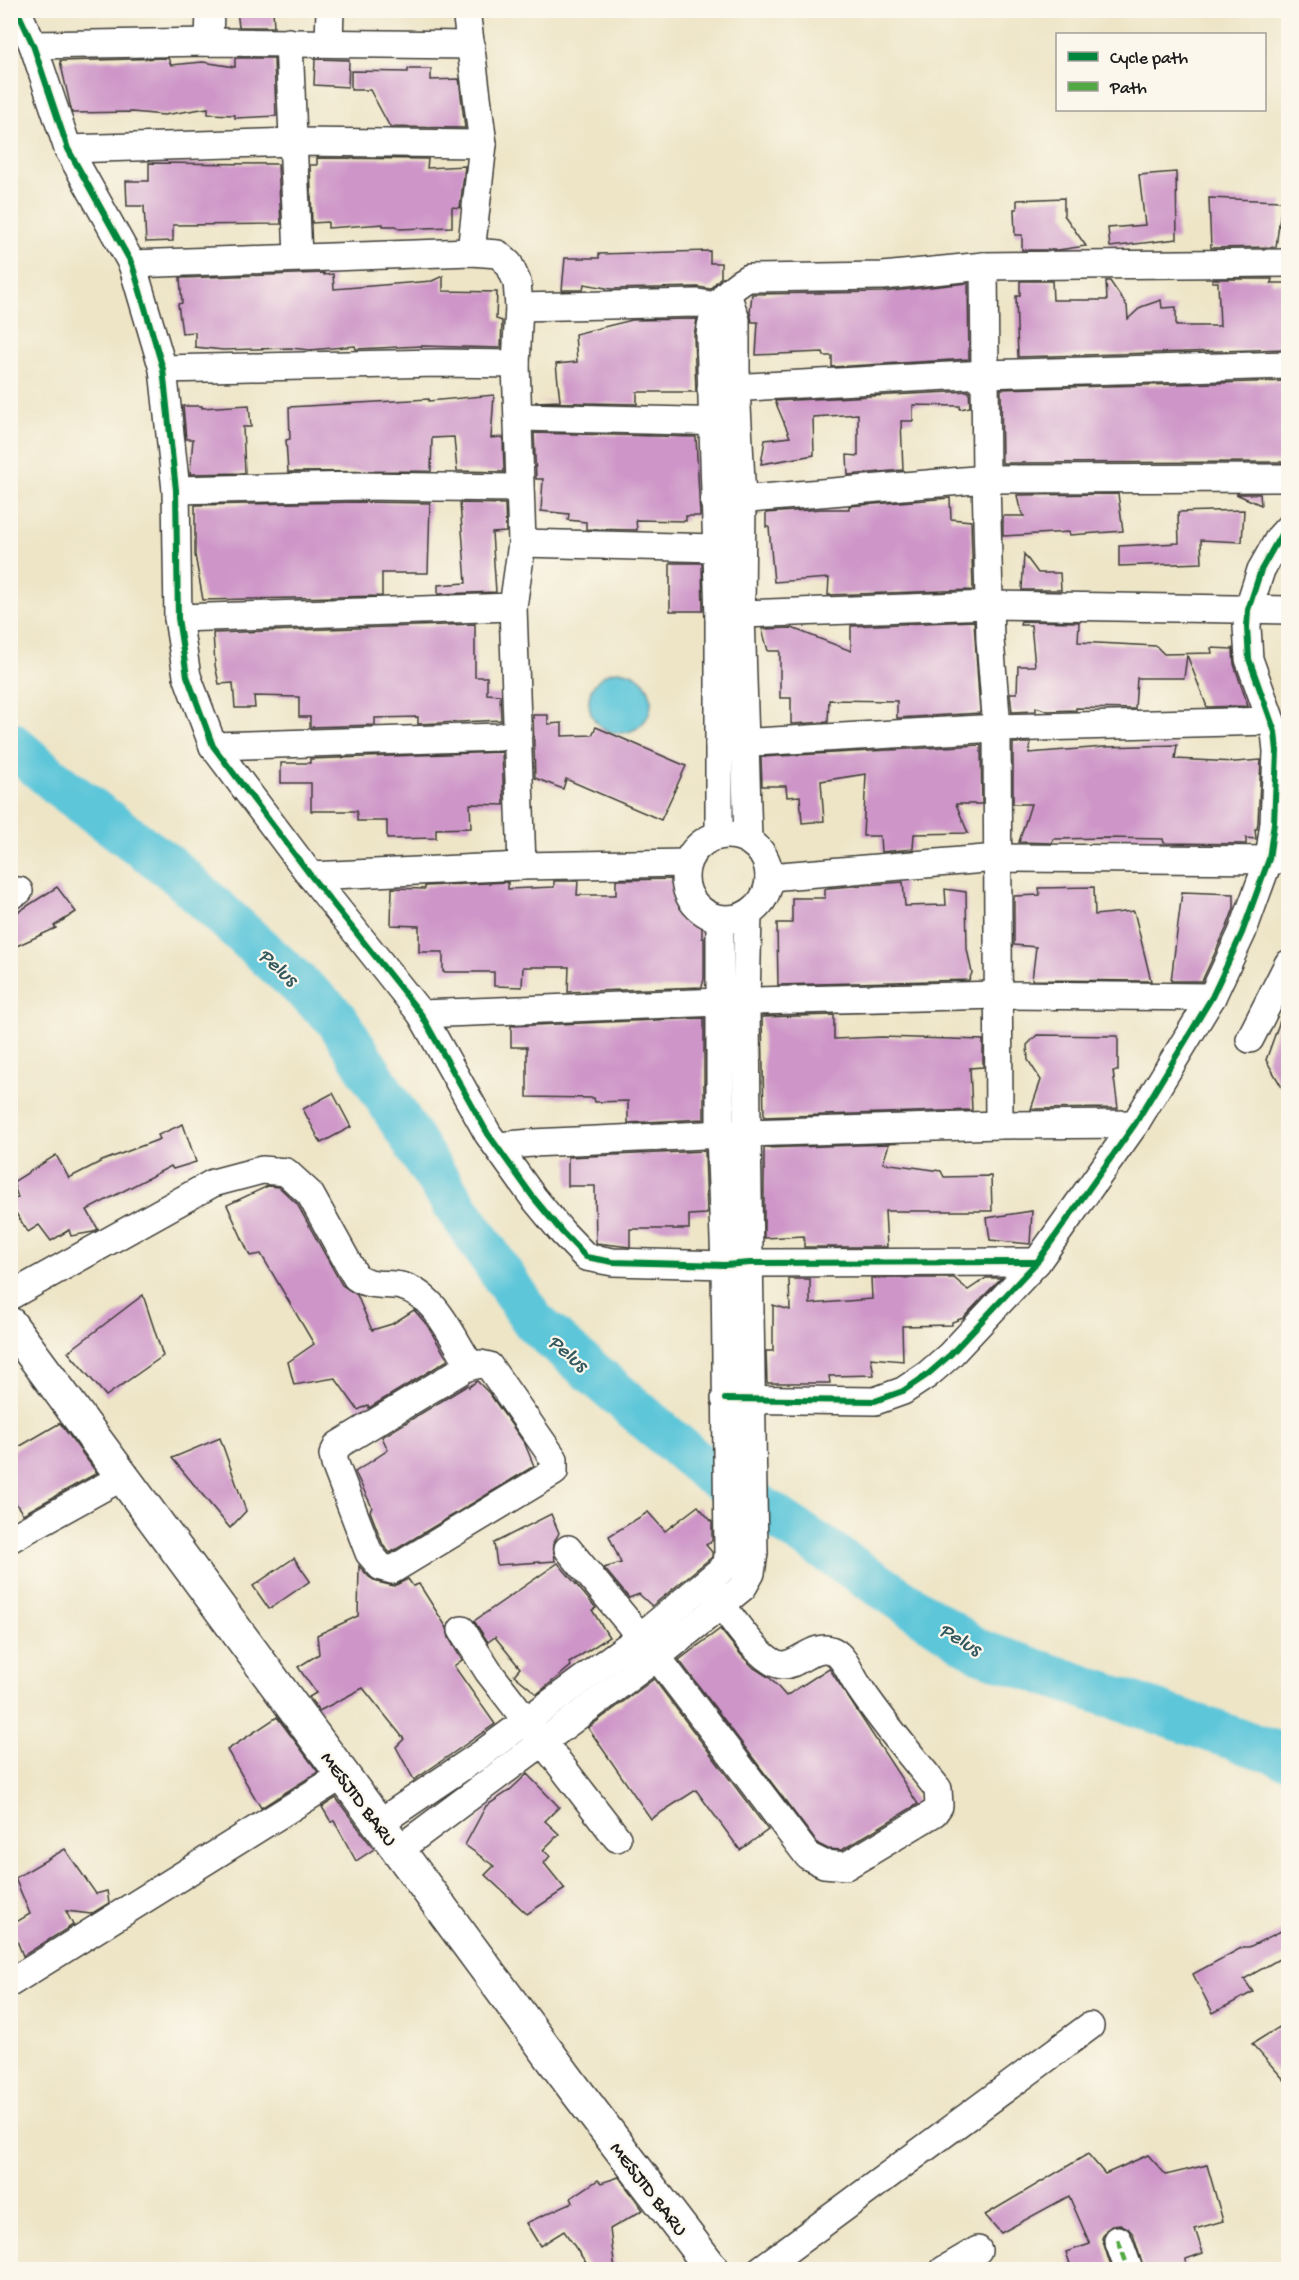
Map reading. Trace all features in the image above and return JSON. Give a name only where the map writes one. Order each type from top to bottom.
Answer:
[{"type":"street","points":[[17,10],[33,45],[68,149],[132,264],[163,369],[176,490],[178,618],[187,676],[213,746],[311,876],[421,1014],[488,1134],[533,1197],[586,1257],[613,1262],[737,1264],[1037,1262]]},
{"type":"street","points":[[209,42],[210,10]]},
{"type":"street","points":[[328,42],[330,10]]},
{"type":"street","points":[[466,10],[483,144],[471,252]]},
{"type":"street","points":[[33,45],[209,42],[471,45]]},
{"type":"street","points":[[289,42],[298,257]]},
{"type":"street","points":[[68,149],[294,142],[483,144]]},
{"type":"street","points":[[132,264],[471,252],[498,254],[509,264],[517,282],[519,307],[516,364],[522,543],[513,607],[522,867]]},
{"type":"street","points":[[729,547],[714,502],[725,422],[724,389],[711,319],[722,300],[738,284],[748,278],[883,276],[984,266],[1288,263]]},
{"type":"street","points":[[984,266],[989,605],[997,728],[999,1125]]},
{"type":"street","points":[[519,307],[698,303],[722,300]]},
{"type":"street","points":[[163,369],[438,363],[516,364]]},
{"type":"street","points":[[724,389],[986,374],[1288,365]]},
{"type":"street","points":[[519,417],[725,422]]},
{"type":"street","points":[[719,836],[731,743],[729,547],[742,499],[725,422]]},
{"type":"street","points":[[714,502],[986,479],[1288,478]]},
{"type":"street","points":[[176,490],[359,486],[519,488]]},
{"type":"street","points":[[725,1406],[752,1407],[875,1401],[903,1391],[927,1375],[950,1355],[1037,1262],[1135,1124],[1212,997],[1242,933],[1281,860],[1274,824],[1277,751],[1271,721],[1249,660],[1247,645],[1266,610],[1261,570],[1279,538],[1288,528]]},
{"type":"street","points":[[522,543],[729,547]]},
{"type":"street","points":[[730,616],[989,605],[1266,610]]},
{"type":"street","points":[[178,618],[513,607]]},
{"type":"street","points":[[731,743],[997,728],[1271,721]]},
{"type":"street","points":[[213,746],[499,737],[518,733]]},
{"type":"street","points":[[731,743],[748,840]]},
{"type":"street","points":[[734,835],[748,840],[767,862],[770,877],[767,891],[760,904],[748,914],[735,919],[720,919],[706,914],[694,905],[687,892],[684,877],[686,863],[694,850],[705,840],[719,836],[734,835]]},
{"type":"street","points":[[770,877],[997,858],[1281,860]]},
{"type":"street","points":[[311,876],[686,863]]},
{"type":"street","points":[[398,1850],[542,1743],[648,1647],[714,1594],[743,1587],[751,1573],[741,1554],[725,1406],[747,1132],[748,914]]},
{"type":"street","points":[[720,919],[720,1135],[737,1264],[752,1407],[741,1554]]},
{"type":"street","points":[[1250,1038],[1288,964]]},
{"type":"street","points":[[421,1014],[720,1002],[999,995],[1212,997]]},
{"type":"street","points":[[497,1146],[747,1132],[999,1125],[1135,1124]]},
{"type":"street","points":[[10,1296],[213,1183],[262,1170],[286,1172],[310,1194],[356,1277],[370,1284],[412,1289],[430,1302],[466,1360],[466,1367]]},
{"type":"street","name":"MESJID BARU","points":[[10,1324],[574,2088],[713,2270]]},
{"type":"street","points":[[480,1364],[489,1366],[554,1459],[554,1472],[392,1570],[381,1567],[369,1553],[334,1464],[333,1455],[338,1445],[466,1367],[480,1364]]},
{"type":"street","points":[[10,1539],[122,1477]]},
{"type":"street","points":[[568,1549],[648,1647],[808,1856],[824,1864],[846,1866],[934,1814],[939,1806],[938,1789],[857,1685],[840,1657],[832,1650],[822,1650],[784,1665],[776,1664],[744,1637],[714,1594]]},
{"type":"street","points":[[462,1630],[488,1671],[617,1838]]},
{"type":"street","points":[[379,1823],[528,1720],[648,1647]]},
{"type":"street","points":[[10,1983],[343,1775]]},
{"type":"street","points":[[760,2270],[1090,2026]]},
{"type":"street","points":[[1118,2240],[1129,2270]]},
{"type":"street","points":[[944,2270],[978,2250]]},
{"type":"water","points":[[620,671],[637,676],[642,680],[646,685],[651,702],[646,719],[642,724],[637,728],[620,733],[603,728],[598,724],[594,719],[589,702],[594,685],[598,680],[603,676]]},
{"type":"building","points":[[237,10],[273,10],[274,27],[239,27]]},
{"type":"building","points":[[168,58],[171,65],[203,62],[235,67],[235,58],[274,58],[276,116],[235,118],[235,115],[208,114],[208,108],[164,115],[132,112],[72,113],[60,61]]},
{"type":"building","points":[[315,59],[349,60],[348,87],[314,85]]},
{"type":"building","points":[[408,69],[431,69],[431,80],[459,79],[465,128],[390,127],[370,90],[351,90],[351,71],[408,72]]},
{"type":"building","points":[[317,158],[428,159],[427,168],[465,166],[460,208],[452,207],[452,227],[399,229],[396,226],[383,226],[383,224],[328,228],[328,222],[312,223],[310,165],[317,165]]},
{"type":"building","points":[[149,163],[278,164],[281,224],[173,225],[173,241],[146,242],[144,206],[127,206],[126,181],[149,181]]},
{"type":"building","points":[[1176,172],[1177,239],[1110,247],[1108,228],[1145,225],[1139,175]]},
{"type":"building","points":[[1064,198],[1064,215],[1086,246],[1058,250],[1022,250],[1022,235],[1015,235],[1014,209],[1017,209],[1017,200]]},
{"type":"building","points":[[1209,198],[1282,201],[1276,247],[1211,248]]},
{"type":"building","points":[[710,251],[710,263],[721,263],[721,277],[710,289],[698,287],[611,289],[584,284],[583,290],[562,290],[565,258],[599,258],[599,254]]},
{"type":"building","points":[[324,273],[324,275],[333,274],[334,289],[432,281],[443,276],[443,291],[497,292],[496,319],[502,321],[501,348],[422,346],[356,349],[355,346],[310,350],[290,348],[223,350],[195,347],[195,332],[182,333],[178,304],[182,303],[180,278]]},
{"type":"building","points":[[1212,279],[1272,279],[1271,283],[1288,283],[1288,349],[1018,357],[1016,296],[1020,296],[1020,281],[1052,281],[1053,300],[1107,300],[1106,281],[1110,281],[1127,306],[1128,319],[1141,307],[1161,300],[1162,308],[1176,307],[1176,326],[1220,326],[1218,282],[1212,282]]},
{"type":"building","points":[[968,283],[969,359],[832,367],[832,356],[824,356],[823,352],[756,355],[758,322],[752,322],[750,312],[752,294],[883,292]]},
{"type":"building","points":[[697,319],[694,335],[696,392],[637,392],[637,404],[535,402],[560,401],[556,364],[577,362],[575,334],[632,320]]},
{"type":"building","points":[[1288,381],[1288,462],[1002,463],[1001,389]]},
{"type":"building","points":[[969,391],[970,407],[960,409],[960,406],[913,405],[913,421],[901,421],[903,470],[848,475],[847,455],[858,456],[858,414],[813,417],[814,455],[761,464],[765,440],[790,437],[775,401]]},
{"type":"building","points":[[494,395],[491,438],[503,437],[504,472],[457,471],[454,437],[432,438],[431,471],[288,472],[286,440],[290,439],[289,407],[429,399],[429,401]]},
{"type":"building","points":[[249,405],[251,427],[243,427],[245,473],[190,474],[193,439],[186,439],[183,406],[202,406],[202,408]]},
{"type":"building","points":[[534,433],[696,437],[700,516],[686,516],[686,521],[636,520],[637,530],[586,529],[586,522],[568,520],[569,514],[541,511],[543,479],[536,479]]},
{"type":"building","points":[[1118,494],[1123,531],[1003,536],[1003,516],[1024,516],[1017,495]]},
{"type":"building","points":[[1236,494],[1260,494],[1261,505]]},
{"type":"building","points":[[950,498],[951,519],[971,521],[973,590],[828,595],[829,578],[774,582],[766,513],[849,509],[849,506]]},
{"type":"building","points":[[430,503],[428,573],[382,573],[382,596],[203,600],[195,555],[195,505]]},
{"type":"building","points":[[460,503],[505,504],[506,532],[492,533],[496,592],[438,594],[438,585],[466,583]]},
{"type":"building","points":[[1244,510],[1242,542],[1201,540],[1202,563],[1119,566],[1119,546],[1179,543],[1178,512]]},
{"type":"building","points":[[1024,554],[1038,573],[1060,573],[1061,590],[1022,590]]},
{"type":"building","points":[[670,563],[702,563],[703,611],[670,611]]},
{"type":"building","points":[[974,621],[980,713],[897,718],[897,701],[829,700],[828,722],[791,724],[791,698],[780,698],[780,651],[768,651],[762,629],[792,628],[851,651],[851,626]]},
{"type":"building","points":[[1021,621],[1079,622],[1078,642],[1156,646],[1164,654],[1212,653],[1211,648],[1233,649],[1234,664],[1248,706],[1207,707],[1187,655],[1184,678],[1137,678],[1135,709],[1076,708],[1076,710],[1048,711],[1036,707],[1036,711],[1012,712],[1010,693],[1017,693],[1018,666],[1035,666],[1031,625],[1020,625]]},
{"type":"building","points":[[475,624],[475,677],[487,677],[487,694],[500,695],[501,720],[418,724],[418,717],[375,718],[375,725],[310,727],[310,717],[299,717],[299,697],[254,696],[255,708],[235,708],[233,683],[219,684],[215,665],[213,633]]},
{"type":"building","points":[[533,715],[548,715],[548,724],[562,723],[562,736],[592,735],[596,727],[686,766],[661,820],[566,779],[563,789],[535,778]]},
{"type":"building","points":[[1013,743],[1031,743],[1029,753],[1104,747],[1177,745],[1175,759],[1235,762],[1261,760],[1256,839],[1246,838],[1246,844],[1164,843],[1163,839],[1107,838],[1053,839],[1052,843],[1019,842],[1031,804],[1013,804]]},
{"type":"building","points":[[981,745],[982,804],[956,804],[968,833],[914,834],[913,849],[881,852],[880,836],[863,836],[866,774],[821,781],[824,821],[802,823],[800,796],[787,797],[786,786],[762,786],[761,757]]},
{"type":"building","points":[[502,752],[504,805],[470,804],[471,828],[436,829],[436,838],[387,839],[387,821],[357,821],[357,811],[311,811],[311,783],[281,783],[281,763],[310,763],[310,759]]},
{"type":"building","points":[[678,879],[678,898],[684,898],[684,913],[702,913],[704,979],[702,987],[568,992],[569,967],[523,967],[522,987],[494,986],[494,972],[443,972],[443,952],[419,952],[419,926],[391,925],[392,888],[425,889],[425,886],[508,882],[508,889],[554,887],[554,881],[578,881],[577,895],[616,895],[616,880]]},
{"type":"building","points":[[903,882],[905,906],[946,905],[945,889],[966,892],[967,949],[972,973],[969,980],[778,985],[777,923],[792,923],[792,898],[825,898],[825,889],[828,888]]},
{"type":"building","points":[[57,887],[76,912],[54,926],[56,928],[10,949],[10,917]]},
{"type":"building","points":[[1094,887],[1095,915],[1134,911],[1151,981],[1032,980],[1036,947],[1014,945],[1014,896],[1040,895],[1039,888]]},
{"type":"building","points":[[1182,892],[1234,894],[1234,908],[1202,981],[1171,981]]},
{"type":"building","points":[[1286,1004],[1288,1005],[1288,1098],[1266,1060]]},
{"type":"building","points":[[834,1015],[834,1039],[882,1037],[983,1040],[983,1067],[970,1068],[972,1110],[764,1117],[762,1017]]},
{"type":"building","points":[[704,1018],[704,1119],[628,1123],[628,1101],[595,1102],[594,1098],[527,1097],[527,1047],[511,1047],[511,1026]]},
{"type":"building","points":[[1037,1035],[1118,1036],[1118,1071],[1113,1071],[1118,1108],[1031,1109],[1041,1080],[1028,1060],[1027,1045]]},
{"type":"building","points":[[333,1093],[351,1127],[321,1143],[303,1109]]},
{"type":"building","points":[[183,1124],[196,1162],[173,1169],[171,1166],[87,1210],[98,1229],[93,1232],[71,1236],[69,1230],[51,1241],[39,1225],[28,1232],[10,1204],[10,1200],[18,1198],[13,1182],[56,1155],[69,1178],[102,1161],[160,1139],[158,1135]]},
{"type":"building","points":[[889,1144],[883,1163],[941,1171],[944,1177],[991,1176],[992,1211],[885,1211],[887,1247],[804,1247],[804,1236],[764,1238],[764,1148]]},
{"type":"building","points":[[705,1151],[707,1214],[689,1215],[689,1229],[630,1229],[630,1247],[596,1243],[595,1186],[568,1186],[568,1157]]},
{"type":"building","points":[[268,1186],[279,1187],[297,1204],[342,1285],[357,1295],[372,1330],[392,1324],[414,1310],[427,1325],[448,1360],[369,1408],[368,1405],[358,1410],[335,1378],[294,1385],[288,1362],[314,1344],[261,1254],[250,1256],[227,1205]]},
{"type":"building","points":[[1032,1211],[1030,1244],[990,1240],[987,1218]]},
{"type":"building","points":[[871,1278],[954,1278],[968,1290],[986,1278],[1001,1278],[963,1318],[952,1322],[952,1325],[902,1326],[903,1361],[871,1358],[874,1375],[829,1376],[830,1383],[767,1383],[766,1351],[773,1351],[773,1305],[790,1310],[789,1279],[810,1279],[810,1304],[872,1299]]},
{"type":"building","points":[[143,1295],[163,1356],[106,1396],[68,1352]]},
{"type":"building","points":[[477,1381],[489,1393],[525,1444],[534,1466],[390,1553],[383,1545],[370,1511],[372,1507],[355,1472],[388,1450],[382,1437]]},
{"type":"building","points":[[60,1423],[97,1473],[23,1514],[10,1495],[10,1452]]},
{"type":"building","points":[[220,1438],[246,1511],[230,1528],[172,1458]]},
{"type":"building","points":[[698,1506],[712,1522],[712,1541],[706,1545],[712,1552],[712,1557],[652,1606],[639,1594],[629,1598],[604,1568],[621,1563],[609,1536],[648,1512],[665,1531]]},
{"type":"building","points":[[551,1514],[559,1533],[553,1544],[555,1561],[497,1565],[494,1543]]},
{"type":"building","points":[[294,1558],[310,1581],[269,1609],[253,1586]]},
{"type":"building","points":[[558,1563],[596,1608],[592,1610],[609,1637],[569,1663],[571,1666],[537,1694],[514,1675],[520,1668],[495,1637],[488,1642],[474,1621]]},
{"type":"building","points":[[359,1566],[377,1582],[394,1586],[408,1579],[413,1586],[419,1584],[447,1628],[449,1638],[462,1660],[454,1666],[495,1724],[414,1780],[396,1747],[404,1739],[363,1688],[319,1711],[309,1697],[316,1693],[298,1667],[319,1654],[317,1635],[358,1616]]},
{"type":"building","points":[[720,1629],[742,1656],[754,1668],[770,1678],[786,1696],[829,1668],[918,1804],[842,1850],[828,1849],[818,1844],[679,1660]]},
{"type":"building","points":[[654,1679],[768,1830],[740,1850],[696,1790],[651,1819],[588,1728]]},
{"type":"building","points":[[277,1717],[318,1772],[261,1808],[227,1750]]},
{"type":"building","points":[[527,1774],[559,1807],[545,1821],[559,1834],[543,1850],[550,1856],[544,1863],[565,1889],[527,1914],[485,1875],[494,1866],[465,1845],[486,1806],[509,1791]]},
{"type":"building","points":[[336,1798],[374,1849],[356,1861],[334,1821],[331,1822],[322,1807]]},
{"type":"building","points":[[65,1849],[96,1894],[107,1891],[109,1903],[91,1914],[66,1911],[73,1925],[23,1956],[11,1925],[30,1914],[15,1878]]},
{"type":"building","points":[[1281,1931],[1288,1941],[1288,1954],[1244,1979],[1253,1992],[1213,2013],[1193,1974],[1243,1947],[1249,1947]]},
{"type":"building","points":[[1281,2026],[1288,2039],[1288,2084],[1252,2044]]},
{"type":"building","points":[[1088,2154],[1105,2174],[1148,2155],[1166,2175],[1207,2165],[1223,2221],[1195,2229],[1203,2253],[1186,2259],[1186,2270],[1144,2270],[1133,2234],[1120,2224],[1113,2225],[1106,2230],[1102,2238],[1112,2270],[1072,2270],[1066,2252],[1090,2244],[1069,2196],[1001,2233],[985,2215]]},
{"type":"building","points":[[619,2177],[643,2210],[610,2229],[615,2270],[591,2270],[564,2231],[540,2246],[526,2223],[573,2202],[571,2198],[598,2180],[601,2183]]},
{"type":"waterway","name":"Pelus","points":[[10,743],[63,788],[172,869],[336,1018],[430,1168],[534,1322],[708,1472],[979,1651],[1288,1757]]},
{"type":"marked path","points":[[1118,2240],[1129,2270]]},
{"type":"cycle path","points":[[17,10],[33,45],[68,149],[132,264],[163,369],[176,490],[178,618],[187,676],[213,746],[311,876],[421,1014],[488,1134],[533,1197],[586,1257],[613,1262],[725,1265],[1037,1262]]},
{"type":"cycle path","points":[[725,1399],[875,1401],[903,1391],[927,1375],[950,1355],[1037,1262],[1135,1124],[1212,997],[1242,933],[1269,859],[1274,823],[1277,751],[1275,732],[1249,659],[1247,627],[1248,610],[1261,570],[1279,538],[1288,528]]}]
